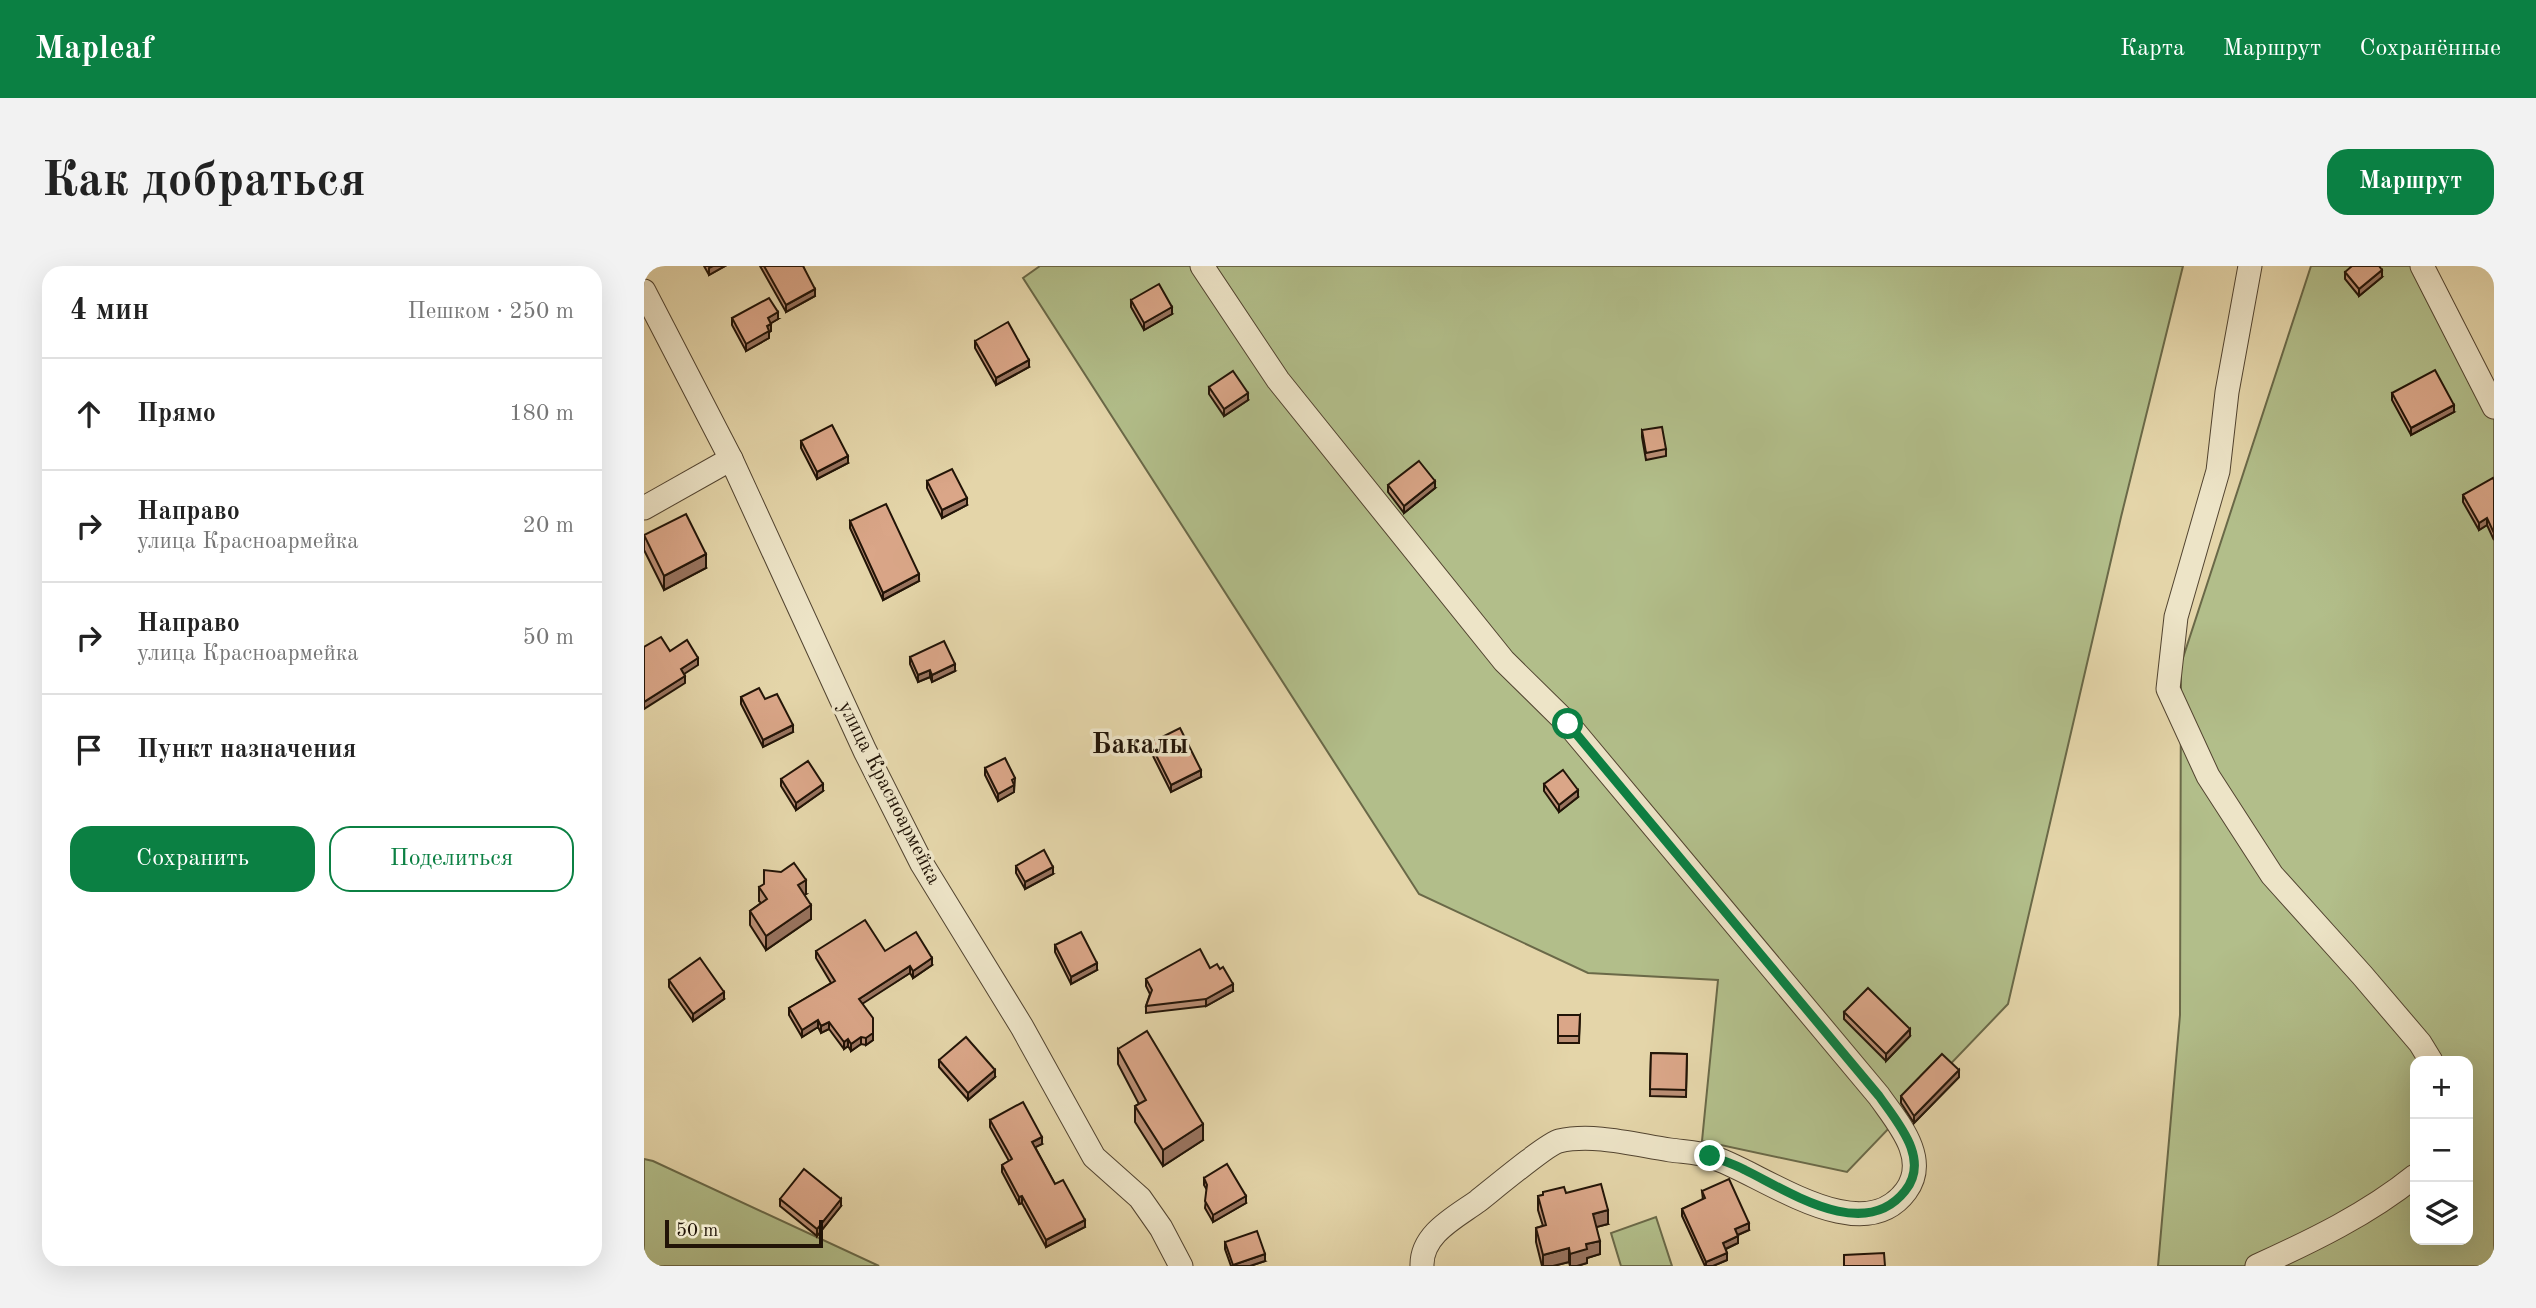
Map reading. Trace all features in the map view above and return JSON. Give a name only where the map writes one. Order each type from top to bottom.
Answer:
[{"type":"street","points":[[1202,266],[1278,380],[1504,661],[1577,734],[1879,1096],[1911,1142],[1914,1170],[1907,1190],[1891,1205],[1868,1213],[1839,1211],[1810,1204],[1743,1169],[1710,1156],[1592,1139],[1557,1141],[1432,1234],[1422,1266]]},
{"type":"street","points":[[2250,266],[2227,392],[2218,471],[2176,617],[2168,689],[2208,776],[2272,875],[2362,975],[2428,1056]]},
{"type":"street","points":[[2422,266],[2494,407]]},
{"type":"street","name":"улица Красноармейка","points":[[644,291],[731,459],[865,751],[922,864],[1021,1027],[1094,1157],[1140,1198],[1161,1228],[1181,1266]]},
{"type":"street","points":[[644,508],[731,459]]},
{"type":"street","points":[[2257,1266],[2309,1242],[2395,1192],[2410,1180]]},
{"type":"green space","points":[[1040,266],[2183,266],[2121,517],[2008,1004],[1847,1172],[1702,1141],[1718,980],[1588,973],[1419,894],[1023,278]]},
{"type":"green space","points":[[2311,266],[2419,266],[2494,410],[2494,1266],[2158,1266],[2180,1015],[2181,664]]},
{"type":"green space","points":[[644,1159],[653,1161],[879,1266],[644,1266]]},
{"type":"green space","points":[[1656,1217],[1672,1266],[1621,1266],[1611,1233]]},
{"type":"building","points":[[764,266],[803,266],[815,289],[786,305]]},
{"type":"building","points":[[2352,266],[2379,266],[2382,270],[2359,289],[2345,272]]},
{"type":"building","points":[[1159,284],[1172,307],[1144,323],[1131,300]]},
{"type":"building","points":[[769,298],[778,312],[768,318],[771,324],[767,326],[769,331],[746,344],[732,318]]},
{"type":"building","points":[[1008,322],[1029,360],[996,378],[975,341]]},
{"type":"building","points":[[2435,370],[2454,405],[2411,428],[2392,393]]},
{"type":"building","points":[[1233,371],[1248,393],[1224,409],[1209,387]]},
{"type":"building","points":[[832,425],[848,456],[817,472],[801,441]]},
{"type":"building","points":[[1662,427],[1666,449],[1646,453],[1642,430]]},
{"type":"building","points":[[1419,461],[1435,481],[1404,506],[1388,485]]},
{"type":"building","points":[[952,469],[967,498],[942,510],[927,481]]},
{"type":"building","points":[[2493,478],[2494,533],[2487,518],[2479,523],[2463,495]]},
{"type":"building","points":[[886,504],[919,574],[883,593],[850,521]]},
{"type":"building","points":[[686,514],[706,554],[664,576],[644,535]]},
{"type":"building","points":[[661,637],[670,651],[687,640],[698,658],[681,669],[685,676],[644,702],[644,647]]},
{"type":"building","points":[[944,641],[955,664],[932,675],[930,670],[918,675],[910,657]]},
{"type":"building","points":[[759,688],[765,699],[777,694],[793,725],[763,740],[741,697]]},
{"type":"building","points":[[1180,728],[1201,770],[1171,785],[1150,743]]},
{"type":"building","points":[[1005,758],[1015,778],[1012,780],[1014,785],[998,794],[985,768]]},
{"type":"building","points":[[808,761],[823,784],[796,803],[781,779]]},
{"type":"building","points":[[1563,770],[1578,790],[1559,805],[1544,784]]},
{"type":"building","points":[[1044,850],[1053,867],[1025,882],[1016,866]]},
{"type":"building","points":[[794,863],[806,880],[798,885],[811,905],[766,936],[750,911],[767,899],[759,887],[764,884],[764,870],[781,872]]},
{"type":"building","points":[[865,920],[885,951],[916,932],[932,958],[913,971],[910,966],[859,999],[873,1018],[873,1033],[866,1038],[861,1037],[851,1044],[848,1039],[844,1042],[829,1022],[821,1026],[818,1020],[802,1030],[789,1008],[835,981],[816,951]]},
{"type":"building","points":[[1081,932],[1097,963],[1071,977],[1055,945]]},
{"type":"building","points":[[1200,949],[1210,968],[1217,964],[1220,969],[1223,967],[1233,984],[1206,999],[1146,1006],[1152,990],[1146,979]]},
{"type":"building","points":[[700,958],[724,992],[693,1014],[669,980]]},
{"type":"building","points":[[1868,988],[1910,1029],[1886,1054],[1844,1012]]},
{"type":"building","points":[[1558,1015],[1580,1015],[1579,1036],[1558,1036]]},
{"type":"building","points":[[1147,1031],[1203,1124],[1163,1150],[1135,1106],[1146,1100],[1118,1049]]},
{"type":"building","points":[[966,1037],[995,1070],[968,1093],[939,1060]]},
{"type":"building","points":[[1651,1053],[1687,1054],[1686,1090],[1650,1089]]},
{"type":"building","points":[[1942,1054],[1959,1070],[1914,1116],[1901,1096]]},
{"type":"building","points":[[1023,1102],[1042,1137],[1032,1142],[1055,1184],[1063,1180],[1085,1220],[1046,1240],[1002,1165],[1012,1159],[990,1120]]},
{"type":"building","points":[[1227,1164],[1246,1196],[1213,1215],[1205,1201],[1207,1185],[1204,1178]]},
{"type":"building","points":[[804,1169],[841,1199],[817,1229],[780,1199]]},
{"type":"building","points":[[1729,1179],[1749,1223],[1735,1229],[1738,1236],[1723,1243],[1727,1253],[1706,1262],[1682,1209],[1705,1198],[1702,1191]]},
{"type":"building","points":[[1601,1184],[1608,1210],[1593,1214],[1600,1241],[1586,1244],[1587,1249],[1570,1254],[1569,1248],[1543,1255],[1536,1228],[1546,1225],[1538,1196],[1543,1195],[1543,1192],[1564,1187],[1566,1193]]},
{"type":"building","points":[[1257,1231],[1265,1254],[1233,1265],[1225,1242]]},
{"type":"building","points":[[1884,1253],[1885,1266],[1844,1266],[1844,1255]]},
{"type":"district","name":"Бакалы","points":[[1140,746]]},
{"type":"route","points":[[1568,724],[1879,1096],[1911,1142],[1914,1170],[1907,1190],[1891,1205],[1868,1213],[1839,1211],[1810,1204],[1743,1169],[1710,1156]]}]
